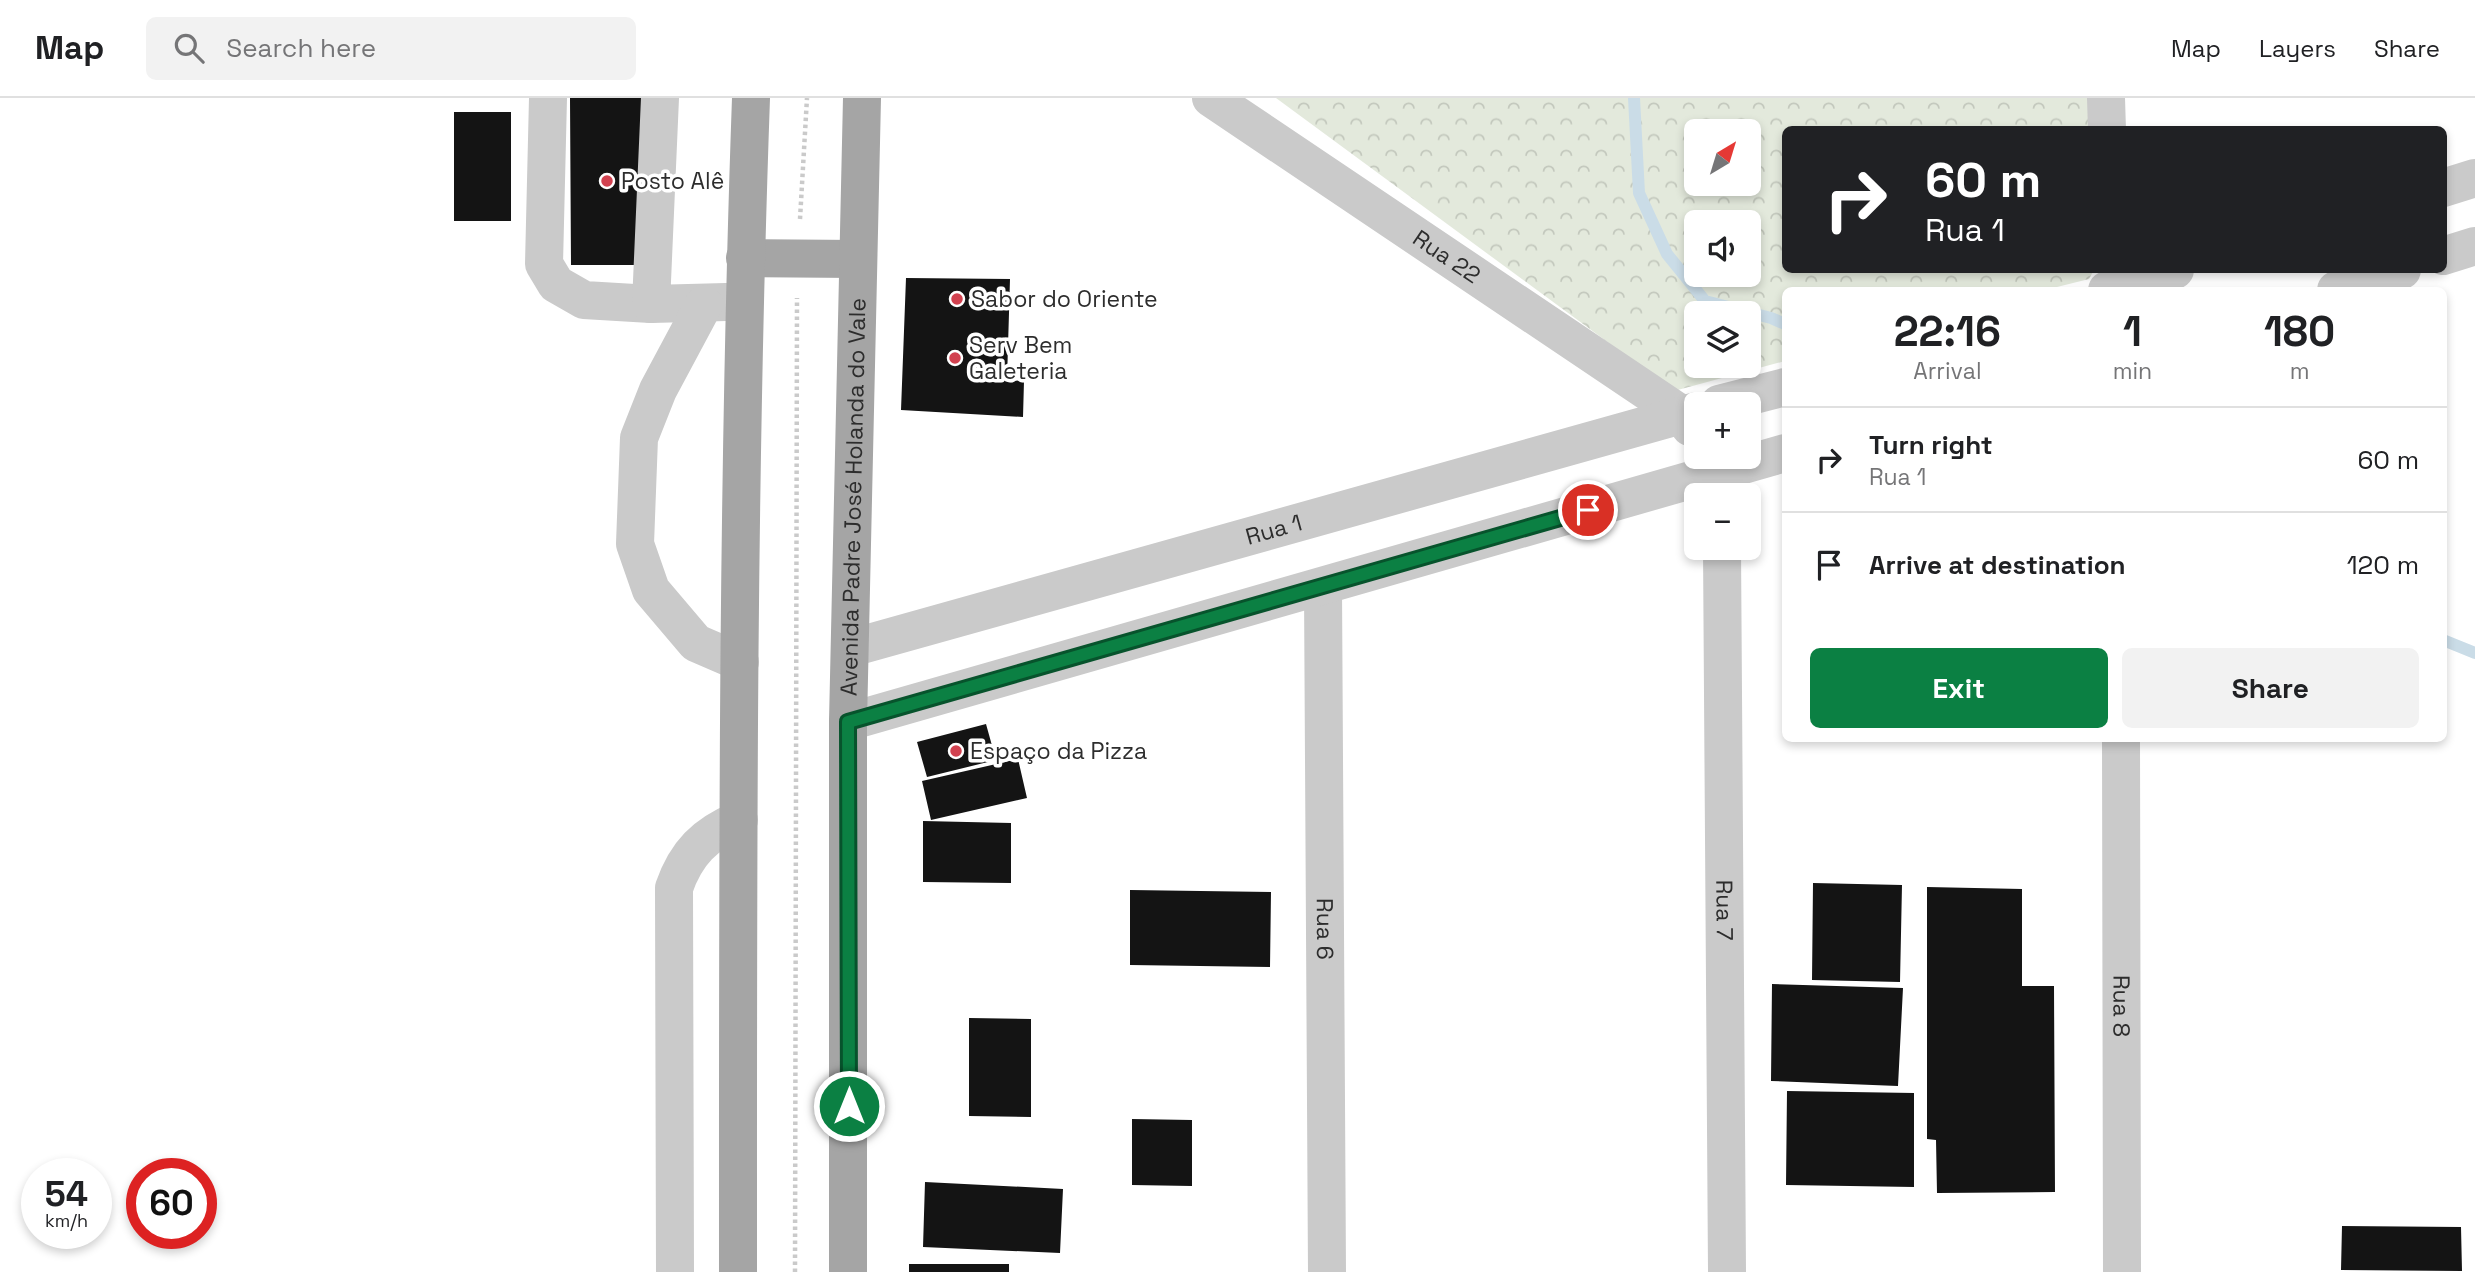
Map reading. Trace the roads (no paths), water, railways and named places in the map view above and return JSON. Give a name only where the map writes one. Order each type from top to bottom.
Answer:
[{"type":"main road","points":[[738,1272],[738,820],[745,258],[751,98]]},
{"type":"main road","name":"Avenida Padre José Holanda do Vale","points":[[848,1272],[848,722],[862,98]]},
{"type":"main road","points":[[745,258],[858,259]]},
{"type":"street","points":[[548,98],[544,264],[556,284],[584,300],[651,304],[704,304],[745,300]]},
{"type":"street","points":[[651,304],[660,98]]},
{"type":"street","name":"Rua 22","points":[[1211,98],[1684,415]]},
{"type":"street","points":[[2106,98],[2107,126]]},
{"type":"street","points":[[2447,187],[2475,178]]},
{"type":"street","points":[[2447,255],[2475,246]]},
{"type":"street","points":[[2112,285],[2162,273]]},
{"type":"street","points":[[2346,287],[2392,273]]},
{"type":"street","points":[[704,304],[658,390],[639,438],[635,544],[651,590],[696,643],[740,662]]},
{"type":"street","points":[[1761,393],[1782,388]]},
{"type":"street","name":"Rua 1","points":[[851,648],[1684,422]]},
{"type":"street","points":[[848,722],[1718,475],[1782,454]]},
{"type":"street","name":"Rua 7","points":[[1722,560],[1727,1272]]},
{"type":"street","name":"Rua 6","points":[[1323,588],[1327,1272]]},
{"type":"street","name":"Rua 8","points":[[2121,742],[2122,1272]]},
{"type":"street","points":[[675,1272],[674,888],[690,853],[720,828],[738,820]]},
{"type":"waterway","points":[[1634,98],[1639,193],[1667,254],[1705,301],[1782,323]]},
{"type":"waterway","points":[[2447,642],[2475,653]]},
{"type":"place","name":"Posto Alê","points":[[607,181]]},
{"type":"place","name":"Sabor do Oriente","points":[[957,299]]},
{"type":"place","name":"Serv Bem Galeteria","points":[[955,358]]},
{"type":"place","name":"Espaço da Pizza","points":[[956,751]]}]
